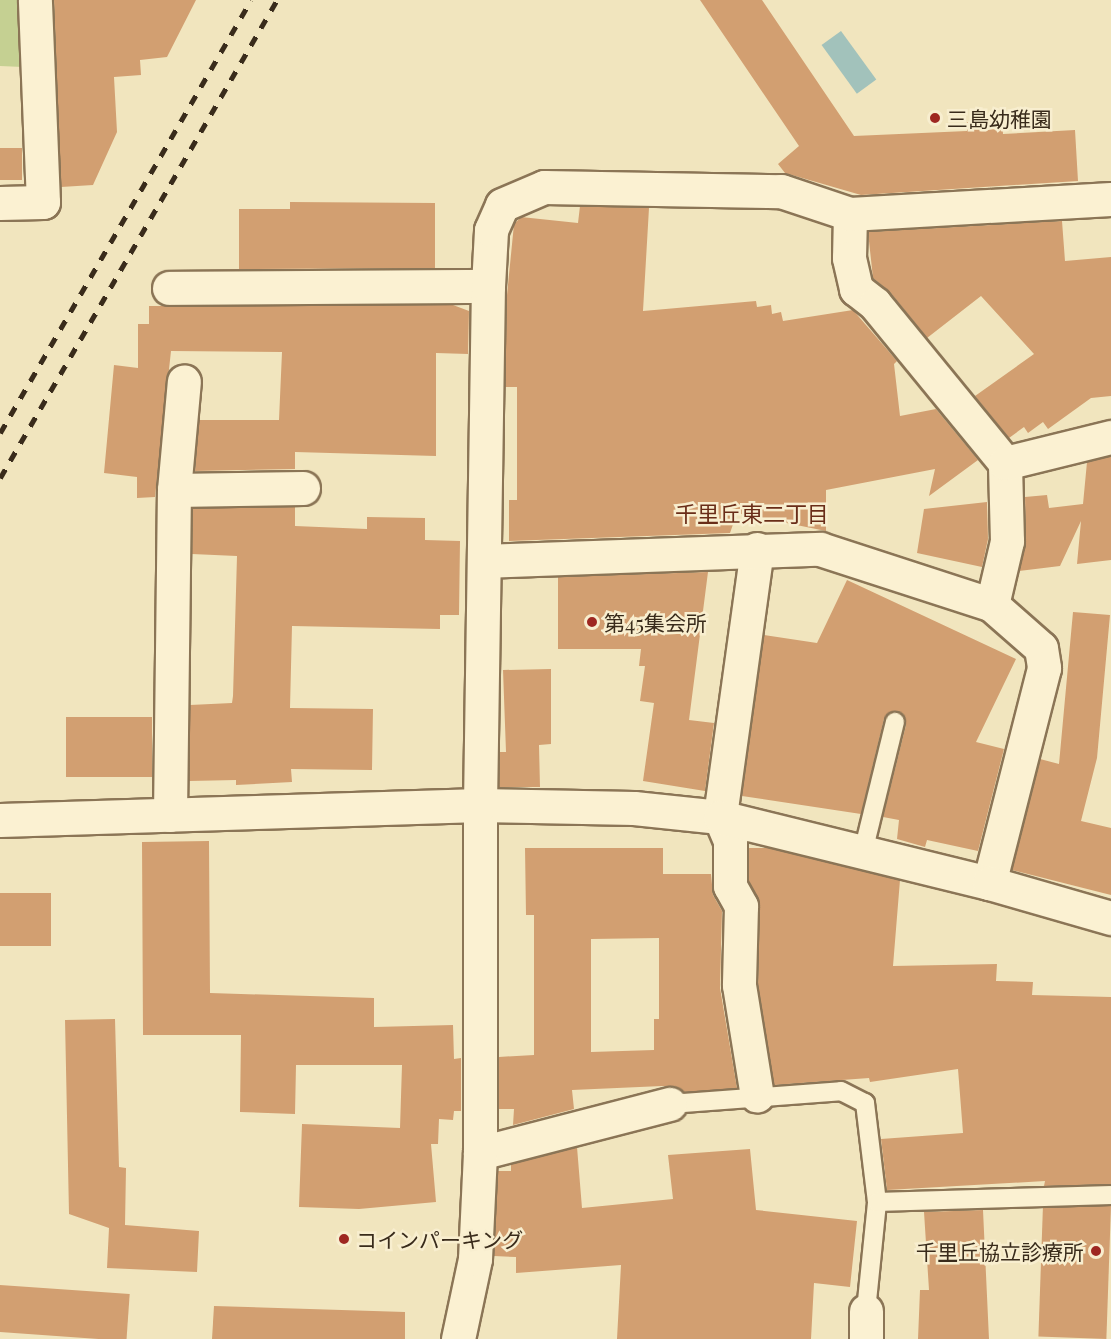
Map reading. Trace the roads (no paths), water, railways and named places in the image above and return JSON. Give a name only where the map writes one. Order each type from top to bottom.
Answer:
[{"type":"street","points":[[0,203],[43,202],[35,0]]},
{"type":"street","points":[[458,1339],[475,1259],[480,1153],[480,805],[488,286],[491,230],[502,205],[544,187],[781,191],[850,214],[1111,199]]},
{"type":"street","points":[[850,214],[849,258],[856,289],[875,304],[1005,463],[1007,541],[992,605]]},
{"type":"street","points":[[169,288],[488,286]]},
{"type":"street","points":[[170,815],[174,490],[184,381]]},
{"type":"street","points":[[1005,463],[1111,437]]},
{"type":"street","points":[[174,490],[303,488]]},
{"type":"street","points":[[485,561],[757,549],[820,549],[992,605],[1041,648],[1044,668],[989,883]]},
{"type":"street","points":[[757,549],[720,817],[730,841],[730,886],[741,906],[739,985],[757,1096]]},
{"type":"street","points":[[0,820],[480,805],[634,808],[720,817],[989,883],[1111,918]]},
{"type":"street","points":[[480,1153],[670,1104]]},
{"type":"lane","points":[[863,852],[895,722]]},
{"type":"lane","points":[[670,1104],[841,1091],[865,1103],[877,1202],[866,1325]]},
{"type":"lane","points":[[877,1202],[1111,1195]]},
{"type":"water","points":[[841,31],[876,80],[857,94],[822,45]]},
{"type":"railway","points":[[0,433],[251,0]]},
{"type":"railway","points":[[0,478],[277,0]]},
{"type":"place","name":"三島幼稚園","points":[[935,118]]},
{"type":"place","name":"第45集会所","points":[[592,622]]},
{"type":"place","name":"コインパーキング","points":[[344,1239]]},
{"type":"place","name":"千里丘協立診療所","points":[[1096,1251]]},
{"type":"district","name":"千里丘東二丁目","points":[[752,514]]}]
